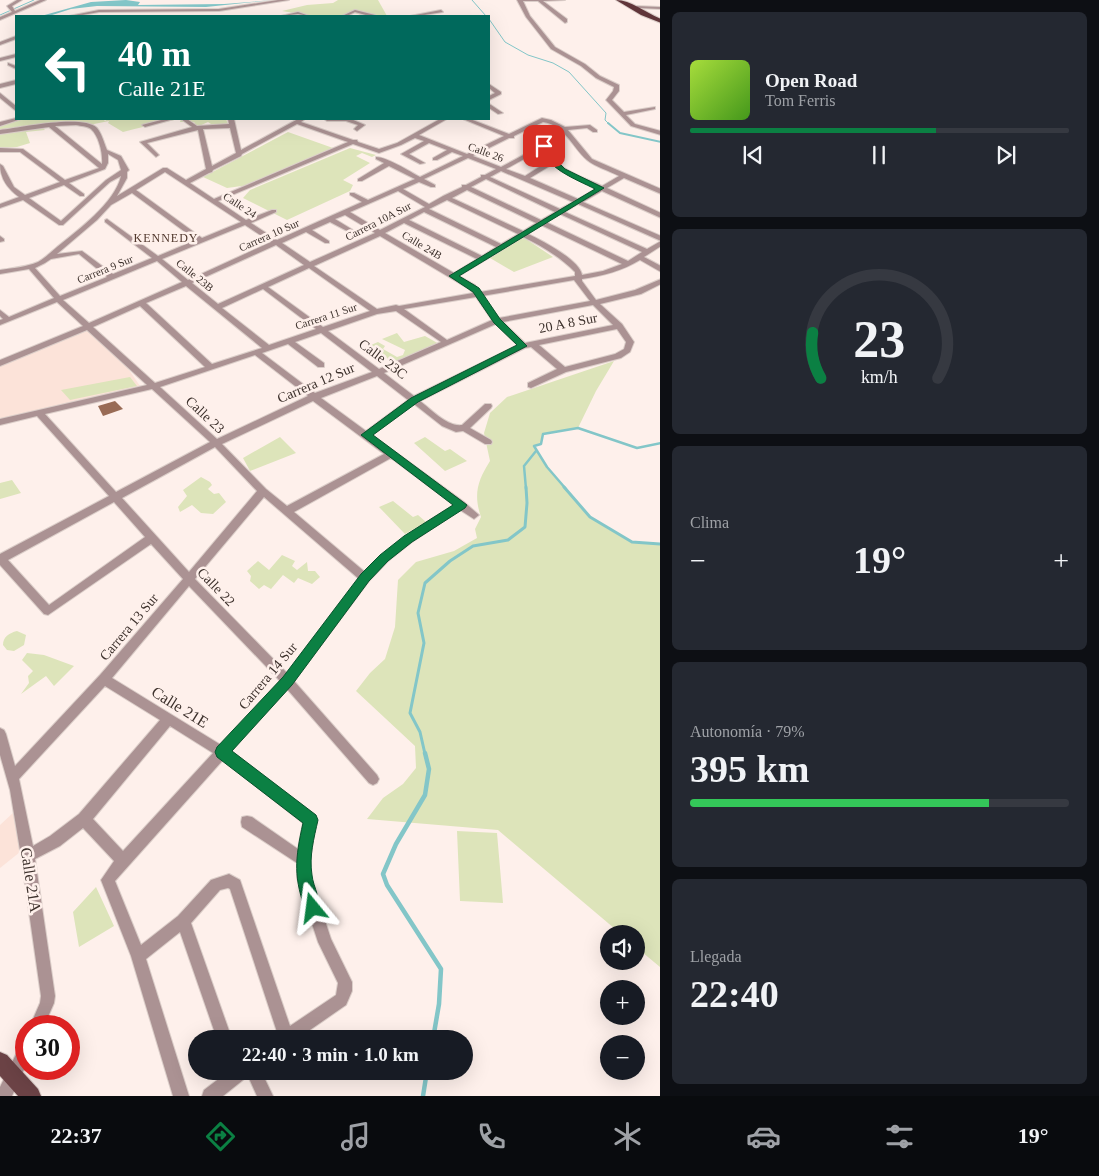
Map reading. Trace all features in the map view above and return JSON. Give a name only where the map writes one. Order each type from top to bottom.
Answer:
[{"type":"highway","points":[[609,0],[660,19]]},
{"type":"highway","points":[[619,0],[643,14]]},
{"type":"highway","points":[[626,0],[660,19]]},
{"type":"main road","points":[[0,1062],[31,1096]]},
{"type":"street","points":[[15,13],[10,8],[10,4],[20,0]]},
{"type":"street","points":[[0,19],[44,0]]},
{"type":"street","points":[[84,15],[99,12],[219,10],[287,0]]},
{"type":"street","points":[[563,0],[520,0],[528,16],[553,48],[583,66],[598,78],[617,86],[616,91],[609,100],[632,125],[660,132]]},
{"type":"street","points":[[540,1],[566,20],[565,22]]},
{"type":"street","points":[[277,2],[282,9]]},
{"type":"street","points":[[638,7],[660,8]]},
{"type":"street","points":[[219,10],[227,15]]},
{"type":"street","points":[[417,15],[442,10]]},
{"type":"street","points":[[346,15],[355,11],[370,15]]},
{"type":"street","points":[[288,15],[298,13],[304,15]]},
{"type":"street","points":[[0,44],[15,38]]},
{"type":"street","points":[[10,64],[15,67]]},
{"type":"street","points":[[0,86],[15,82]]},
{"type":"street","points":[[490,86],[497,90],[498,95],[490,98]]},
{"type":"street","points":[[0,95],[15,108]]},
{"type":"street","points":[[0,106],[10,103]]},
{"type":"street","points":[[490,107],[500,113]]},
{"type":"street","points":[[622,114],[653,108]]},
{"type":"street","points":[[0,124],[15,120]]},
{"type":"street","points":[[145,125],[167,120]]},
{"type":"street","points":[[186,120],[198,128],[210,171]]},
{"type":"street","points":[[231,120],[239,154]]},
{"type":"street","points":[[185,183],[301,120]]},
{"type":"street","points":[[350,120],[362,124],[357,130]]},
{"type":"street","points":[[296,122],[355,141],[375,150],[384,150],[442,120]]},
{"type":"street","points":[[469,120],[518,139]]},
{"type":"street","name":"Carrera 10 Sur","points":[[0,363],[142,303],[398,189],[470,156],[524,128],[544,120],[564,129]]},
{"type":"street","points":[[50,125],[103,168]]},
{"type":"street","points":[[0,132],[50,125],[90,126],[97,132],[104,151],[105,164],[103,168]]},
{"type":"street","points":[[156,155],[143,142],[198,128],[232,126]]},
{"type":"street","points":[[564,129],[588,126],[595,132]]},
{"type":"street","points":[[524,128],[536,135],[553,161],[563,170],[660,216]]},
{"type":"street","points":[[564,129],[590,160],[660,192]]},
{"type":"street","name":"Calle 26","points":[[413,135],[525,178],[660,238]]},
{"type":"street","points":[[214,201],[355,141]]},
{"type":"street","points":[[422,163],[404,154],[428,141]]},
{"type":"street","name":"Carrera 10A Sur","points":[[218,308],[380,233],[464,186],[544,146]]},
{"type":"street","points":[[0,150],[21,150],[82,195]]},
{"type":"street","points":[[435,159],[452,150]]},
{"type":"street","points":[[104,151],[112,152],[122,159],[126,170],[122,184],[111,202]]},
{"type":"street","points":[[378,158],[433,186]]},
{"type":"street","points":[[525,178],[553,161]]},
{"type":"street","points":[[360,180],[389,163]]},
{"type":"street","points":[[0,166],[8,183],[60,224],[108,181],[126,170]]},
{"type":"street","points":[[0,206],[103,168]]},
{"type":"street","name":"Calle 24","points":[[132,190],[165,169],[277,243],[376,312]]},
{"type":"street","points":[[454,276],[542,222],[625,175]]},
{"type":"street","points":[[483,176],[647,252]]},
{"type":"street","points":[[464,186],[628,264]]},
{"type":"street","points":[[398,189],[425,207],[502,247]]},
{"type":"street","points":[[0,272],[37,266],[111,202],[132,190],[201,241]]},
{"type":"street","points":[[352,194],[367,202]]},
{"type":"street","points":[[382,196],[393,201]]},
{"type":"street","name":"20 A 8 Sur","points":[[445,197],[523,234],[572,264],[579,272],[578,279],[595,302],[619,326],[630,342],[627,350],[618,356],[563,370]]},
{"type":"street","name":"Carrera 9 Sur","points":[[4,322],[274,211]]},
{"type":"street","name":"Calle 24B","points":[[345,212],[472,286],[497,321],[523,346]]},
{"type":"street","points":[[330,219],[351,231]]},
{"type":"street","points":[[404,220],[482,259]]},
{"type":"street","name":"Calle 23B","points":[[108,221],[158,259],[185,283],[267,348]]},
{"type":"street","points":[[306,229],[327,242]]},
{"type":"street","name":"Carrera 11 Sur","points":[[0,422],[154,386],[396,307],[480,295],[605,273],[628,264],[660,243]]},
{"type":"street","points":[[48,258],[80,252],[112,278]]},
{"type":"street","points":[[640,257],[660,270]]},
{"type":"street","name":"Calle 23","points":[[31,267],[59,300],[89,326],[139,375],[154,386],[216,443],[286,511],[365,578]]},
{"type":"street","name":"Carrera 12 Sur","points":[[0,559],[216,443],[314,397],[377,373],[497,321],[627,296],[660,281]]},
{"type":"street","name":"Calle 23C","points":[[264,288],[444,424],[456,429],[464,428],[488,442]]},
{"type":"street","points":[[142,303],[210,367]]},
{"type":"street","points":[[396,307],[447,343]]},
{"type":"street","points":[[0,312],[4,322]]},
{"type":"street","name":"20 A 8 Sur","points":[[366,435],[414,400],[523,346],[619,326]]},
{"type":"street","points":[[289,341],[321,365]]},
{"type":"street","points":[[531,385],[563,370],[533,344]]},
{"type":"street","points":[[256,352],[474,515]]},
{"type":"street","points":[[464,428],[488,406]]},
{"type":"street","name":"Calle 22","points":[[39,413],[189,579],[287,681],[373,779]]},
{"type":"street","points":[[286,511],[391,454]]},
{"type":"street","name":"Carrera 13 Sur","points":[[12,778],[104,679],[263,490]]},
{"type":"street","name":"Carrera 14 Sur","points":[[138,956],[108,880],[123,860],[287,681],[365,578],[384,558],[408,539],[461,505]]},
{"type":"street","points":[[0,559],[47,610],[50,610],[152,538]]},
{"type":"street","name":"Calle 21E","points":[[104,679],[222,752],[310,820],[303,860]]},
{"type":"street","points":[[28,856],[56,840],[84,819],[168,719]]},
{"type":"street","name":"Calle 21A","points":[[0,734],[3,756],[12,778],[28,856],[48,996],[42,1015]]},
{"type":"street","points":[[84,819],[123,860]]},
{"type":"street","points":[[247,822],[303,860],[304,878],[324,942],[345,982],[345,991],[341,1000],[297,1030]]},
{"type":"street","points":[[181,1096],[138,956],[183,921],[216,885],[229,881],[235,885],[282,1030]]},
{"type":"street","points":[[183,921],[222,1030]]},
{"type":"street","points":[[4,1096],[14,1076]]},
{"type":"street","points":[[210,1096],[231,1080]]},
{"type":"street","points":[[250,1080],[265,1096]]},
{"type":"shaded area","points":[[87,329],[127,367],[140,386],[0,420],[0,363]]},
{"type":"shaded area","points":[[13,813],[20,852],[0,868],[0,825]]},
{"type":"green space","points":[[338,0],[378,0],[386,15],[362,15],[350,12],[343,15],[306,15],[282,11],[307,5],[333,3]]},
{"type":"green space","points":[[17,120],[175,120],[123,132],[108,123],[109,121],[94,124],[39,124],[0,131],[0,125]]},
{"type":"green space","points":[[181,120],[226,120],[228,124],[208,126],[211,124],[208,122],[197,127],[194,122],[180,122]]},
{"type":"green space","points":[[42,127],[45,130],[26,132],[30,143],[17,147],[0,148],[0,133]]},
{"type":"green space","points":[[288,132],[333,148],[249,185],[227,188],[203,177]]},
{"type":"green space","points":[[350,148],[376,155],[372,157],[362,153],[356,156],[370,163],[343,180],[353,185],[350,191],[287,220],[243,198],[250,190]]},
{"type":"green space","points":[[523,237],[553,257],[514,272],[490,258]]},
{"type":"green space","points":[[397,333],[404,342],[425,336],[441,345],[394,364],[371,345],[378,342],[385,346],[383,349],[397,357],[403,355],[405,350],[382,339]]},
{"type":"green space","points":[[614,361],[596,391],[578,428],[543,434],[541,442],[534,447],[547,467],[590,517],[632,542],[660,544],[660,967],[645,954],[645,925],[610,925],[498,830],[367,819],[383,798],[403,784],[416,768],[415,746],[356,691],[370,673],[385,659],[395,627],[398,580],[416,562],[454,551],[477,538],[475,529],[481,517],[477,501],[478,488],[482,475],[490,461],[484,433],[490,413],[507,397]]},
{"type":"green space","points":[[130,377],[137,386],[70,400],[61,390]]},
{"type":"green space","points":[[280,437],[296,453],[250,471],[243,458]]},
{"type":"green space","points":[[425,437],[445,451],[450,449],[467,461],[445,471],[414,443]]},
{"type":"green space","points":[[201,477],[212,485],[208,489],[214,494],[219,493],[226,502],[213,514],[201,513],[192,505],[180,512],[178,507],[187,496],[183,490]]},
{"type":"green space","points":[[12,480],[21,493],[0,499],[0,483]]},
{"type":"green space","points":[[393,501],[413,517],[418,515],[426,522],[405,534],[379,507]]},
{"type":"green space","points":[[282,555],[295,561],[292,566],[297,570],[307,562],[308,571],[315,571],[320,577],[312,584],[298,578],[294,583],[283,575],[271,589],[264,585],[259,589],[250,581],[251,576],[247,571],[258,561],[269,570]]},
{"type":"green space","points":[[17,631],[26,635],[24,645],[14,651],[7,650],[3,645],[5,638]]},
{"type":"green space","points":[[27,653],[44,655],[74,666],[54,686],[46,676],[21,694],[29,683],[28,676],[33,671],[22,660]]},
{"type":"green space","points":[[457,831],[497,833],[503,903],[460,901]]},
{"type":"green space","points":[[96,887],[114,926],[79,947],[73,912]]},
{"type":"water","points":[[126,0],[140,2],[138,5],[224,4],[274,0],[206,7],[97,6],[45,15],[91,2]]},
{"type":"building","points":[[115,401],[123,409],[103,416],[98,406]]},
{"type":"waterway","points":[[0,15],[34,0]]},
{"type":"waterway","points":[[472,0],[485,15]]},
{"type":"waterway","points":[[490,20],[505,42],[528,55],[553,63],[569,72],[606,113],[605,120],[608,123]]},
{"type":"waterway","points":[[608,123],[620,133],[660,142]]},
{"type":"waterway","points":[[566,489],[547,467],[534,446],[541,444],[543,434],[578,428],[637,448],[660,443]]},
{"type":"waterway","points":[[526,489],[524,466],[536,451]]},
{"type":"waterway","points":[[425,754],[420,732],[410,713],[424,643],[418,613],[425,583],[450,561],[473,546],[508,540],[525,527],[526,487]]},
{"type":"waterway","points":[[564,487],[590,517],[632,542],[660,544]]},
{"type":"waterway","points":[[425,753],[429,769],[425,795],[396,844],[383,874],[387,885],[441,969],[439,1004],[435,1030]]},
{"type":"waterway","points":[[423,1096],[426,1080]]},
{"type":"district","name":"KENNEDY","points":[[166,238]]},
{"type":"route","points":[[313,908],[304,878],[303,860],[310,820],[222,752],[287,681],[365,578],[384,558],[408,539],[461,505],[366,435],[414,400],[523,346],[504,330],[476,290],[454,276],[600,188],[557,166],[544,146]]}]
